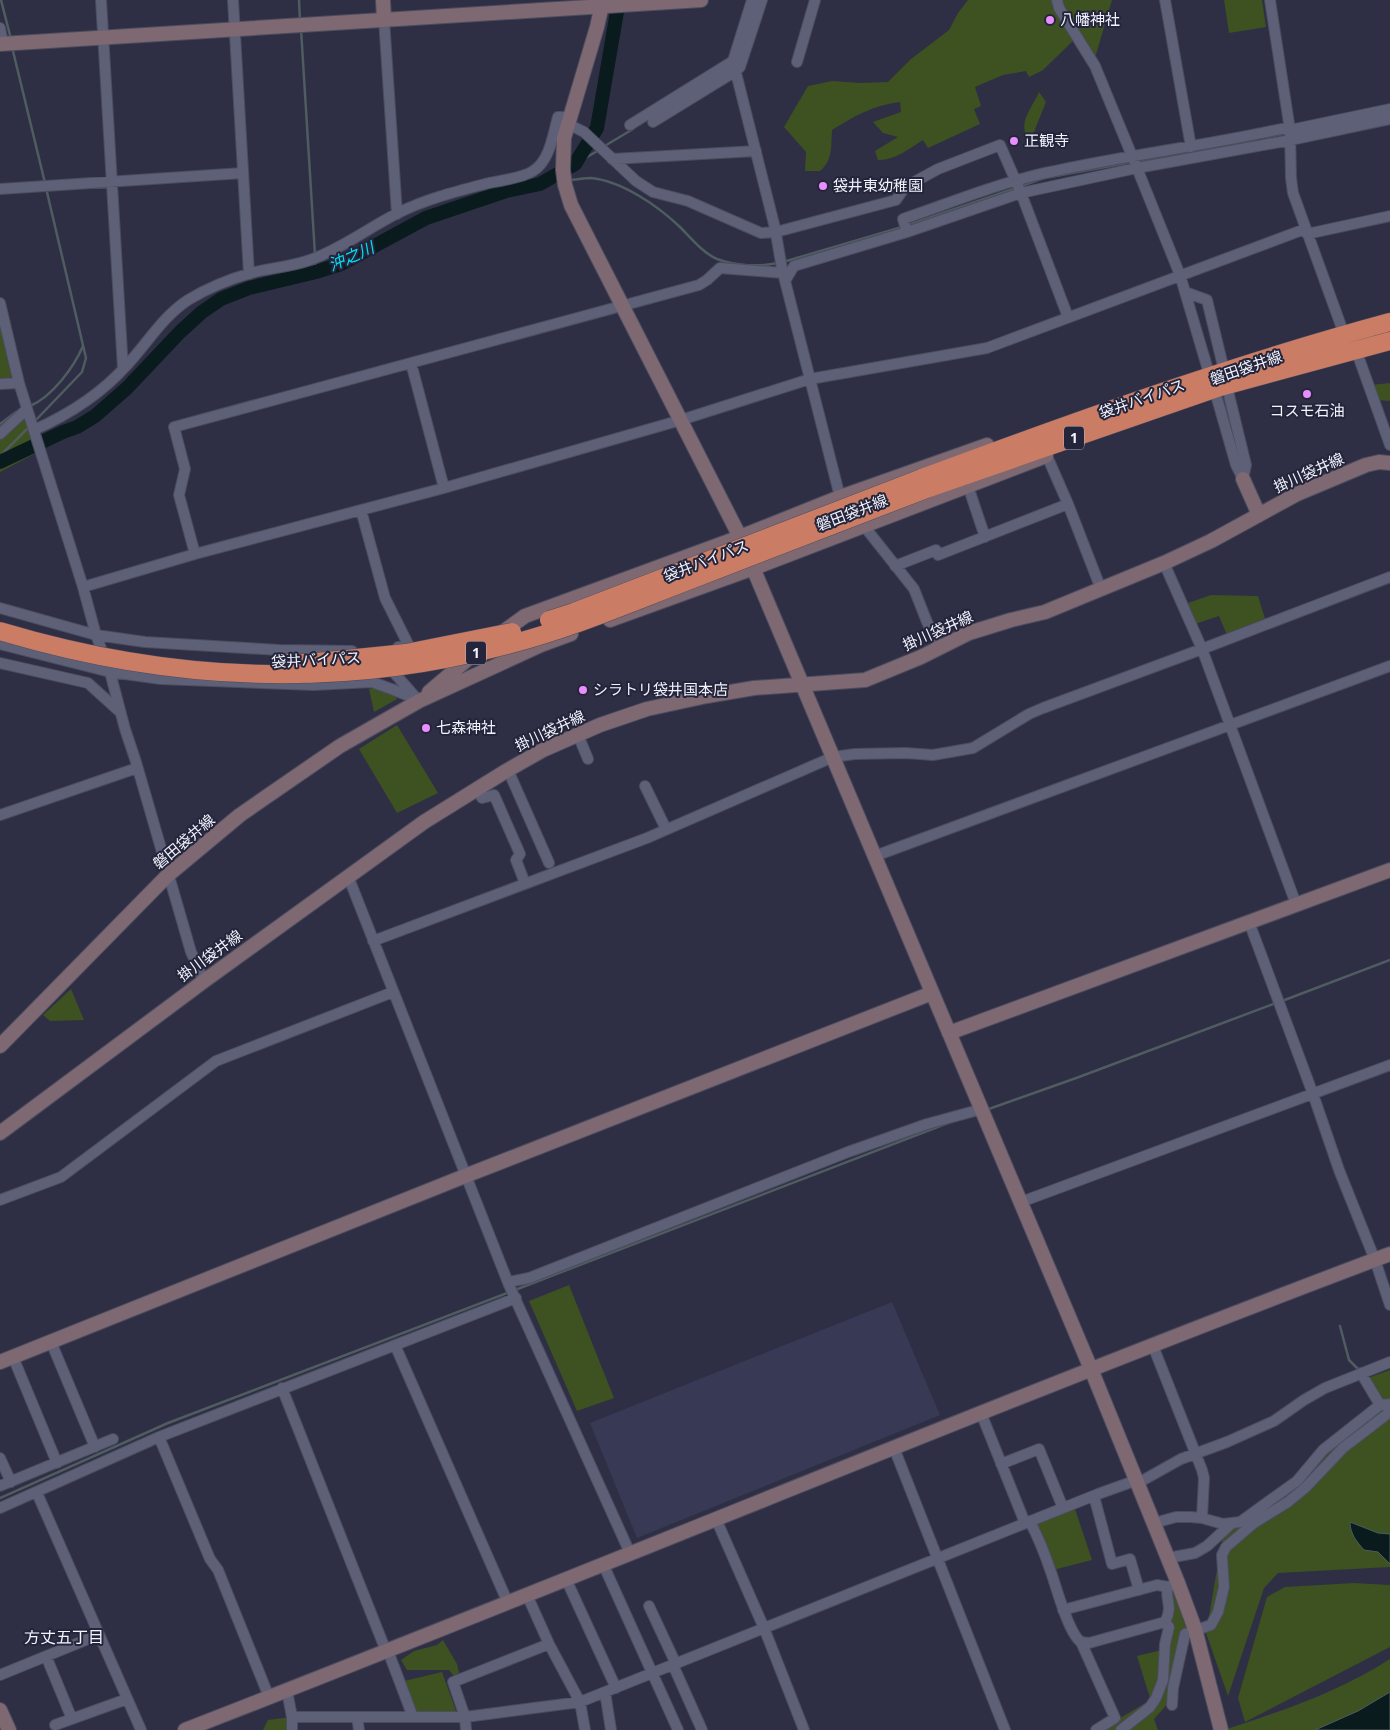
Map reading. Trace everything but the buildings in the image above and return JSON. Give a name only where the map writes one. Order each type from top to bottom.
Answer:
[{"type":"highway","name":"袋井バイパス","points":[[0,631],[92,655],[183,670],[225,673],[306,675],[351,673],[452,658],[508,645],[578,624],[1117,407],[1286,351],[1390,322]]},
{"type":"highway","name":"袋井バイパス","points":[[0,621],[92,646],[142,654],[226,663],[307,663],[406,653],[507,633],[574,612],[925,483],[1220,387],[1390,341]]},
{"type":"street","points":[[101,0],[123,369]]},
{"type":"street","points":[[233,0],[249,274]]},
{"type":"street","points":[[383,0],[396,214]]},
{"type":"street","points":[[0,28],[6,43],[609,4],[701,0]]},
{"type":"street","points":[[752,0],[734,66],[776,232],[783,274],[840,497]]},
{"type":"street","points":[[630,125],[734,66],[740,67],[762,0]]},
{"type":"street","points":[[797,62],[815,0]]},
{"type":"street","points":[[1057,0],[1059,8],[1094,66],[1134,161],[1180,275],[1208,370]]},
{"type":"street","points":[[1165,0],[1191,147]]},
{"type":"street","points":[[1270,0],[1291,132],[1291,178],[1293,193],[1344,334]]},
{"type":"street","points":[[609,4],[597,27],[568,121],[563,154],[565,185],[571,205],[740,536],[754,568],[801,684],[985,1115],[1138,1482],[1168,1558],[1173,1585],[1195,1630],[1221,1730]]},
{"type":"street","points":[[653,122],[734,66]]},
{"type":"street","points":[[196,554],[179,495],[185,469],[174,427],[699,285],[720,268],[783,274],[794,266],[1018,187],[1053,171],[1134,161],[1291,132],[1390,109]]},
{"type":"street","points":[[34,430],[64,417],[106,388],[167,317],[188,300],[216,286],[249,274],[294,266],[335,251],[396,214],[457,191],[533,172],[543,161],[558,117],[568,121],[584,132],[636,180],[653,192],[688,201],[761,232],[776,232],[896,200],[905,187],[938,168],[1000,145],[1068,317]]},
{"type":"street","points":[[1134,161],[1191,147],[1264,134],[1390,119]]},
{"type":"street","points":[[612,159],[756,151]]},
{"type":"street","points":[[0,190],[243,173]]},
{"type":"street","points":[[83,587],[196,554],[444,488],[681,420],[810,379],[987,348],[1180,275],[1306,232],[1390,216]]},
{"type":"street","points":[[1185,292],[1207,300],[1223,366]]},
{"type":"street","points":[[0,303],[19,383],[83,587],[96,635],[110,672],[120,712],[191,952],[204,981]]},
{"type":"street","points":[[1356,350],[1390,445]]},
{"type":"street","name":"磐田袋井線","points":[[419,701],[447,675],[526,616],[840,497],[1073,415],[1208,370],[1286,351]]},
{"type":"street","points":[[411,363],[444,488]]},
{"type":"street","name":"磐田袋井線","points":[[0,1046],[168,875],[240,815],[340,746],[419,701],[542,645],[754,568],[1048,456],[1222,393],[1279,377],[1300,365]]},
{"type":"street","points":[[0,384],[19,383]]},
{"type":"street","points":[[1222,393],[1246,465],[1243,479],[1259,515]]},
{"type":"street","points":[[0,434],[27,409]]},
{"type":"street","points":[[1048,456],[1101,589]]},
{"type":"street","name":"掛川袋井線","points":[[0,1133],[204,981],[424,822],[476,789],[544,750],[647,709],[754,688],[866,680],[940,648],[969,633],[1045,612],[1211,542],[1297,494],[1366,465],[1379,462],[1390,463]]},
{"type":"street","points":[[968,486],[985,537]]},
{"type":"street","points":[[895,566],[936,550],[938,555],[1068,504]]},
{"type":"street","points":[[361,510],[385,598],[409,646],[388,648],[371,655]]},
{"type":"street","points":[[864,526],[914,589],[940,648]]},
{"type":"street","points":[[1164,562],[1202,649],[1296,904]]},
{"type":"street","points":[[373,941],[647,838],[833,757],[855,754],[906,753],[933,755],[973,748],[1029,714],[1043,708],[1390,577]]},
{"type":"street","points":[[0,608],[96,635],[144,642],[279,650],[355,651],[371,655],[389,667],[419,701]]},
{"type":"street","points":[[0,644],[110,672],[161,679],[314,685],[372,682],[419,701]]},
{"type":"street","points":[[0,662],[88,683],[120,712]]},
{"type":"street","points":[[875,856],[1390,666]]},
{"type":"street","points":[[578,735],[588,759]]},
{"type":"street","points":[[0,815],[137,768]]},
{"type":"street","points":[[508,770],[549,862]]},
{"type":"street","points":[[645,786],[666,830]]},
{"type":"street","points":[[476,789],[482,798],[494,795],[496,797],[520,854],[516,860],[523,878]]},
{"type":"street","points":[[949,1033],[1390,870]]},
{"type":"street","points":[[348,876],[509,1284],[630,1553]]},
{"type":"street","points":[[1249,922],[1390,1305]]},
{"type":"street","points":[[0,1200],[61,1176],[216,1061],[393,992]]},
{"type":"street","points":[[57,1463],[6,1360],[466,1176],[932,993]]},
{"type":"street","points":[[1021,1202],[1390,1065]]},
{"type":"street","points":[[509,1284],[529,1278],[848,1152],[927,1124],[985,1115]]},
{"type":"street","points":[[185,1730],[566,1580],[716,1518],[1091,1369],[1390,1254]]},
{"type":"street","points":[[0,1508],[159,1437],[515,1297]]},
{"type":"street","points":[[51,1342],[95,1447]]},
{"type":"street","points":[[395,1345],[508,1603]]},
{"type":"street","points":[[1153,1346],[1204,1478],[1202,1518]]},
{"type":"street","points":[[292,1717],[465,1717],[580,1702],[1063,1508],[1138,1482],[1181,1459],[1227,1442],[1274,1421],[1311,1396],[1390,1362]]},
{"type":"street","points":[[1154,1522],[1176,1517],[1202,1518],[1223,1524],[1240,1522],[1297,1480],[1328,1446],[1385,1404],[1361,1373]]},
{"type":"street","points":[[282,1388],[413,1717]]},
{"type":"street","points":[[1172,1704],[1174,1683],[1186,1634],[1211,1625],[1218,1612],[1224,1587],[1222,1555],[1226,1547],[1254,1522],[1288,1502],[1299,1493],[1343,1448],[1390,1412]]},
{"type":"street","points":[[981,1413],[1001,1464],[1052,1574],[1063,1610],[1078,1640],[1081,1642],[1115,1718],[1096,1730]]},
{"type":"street","points":[[159,1437],[210,1559],[218,1570],[269,1697]]},
{"type":"street","points":[[0,1486],[113,1439]]},
{"type":"street","points":[[894,1448],[1005,1730]]},
{"type":"street","points":[[1001,1464],[1039,1450],[1063,1508]]},
{"type":"street","points":[[0,1458],[11,1482]]},
{"type":"street","points":[[37,1492],[140,1730]]},
{"type":"street","points":[[1094,1496],[1112,1564],[1130,1559],[1139,1590]]},
{"type":"street","points":[[716,1518],[764,1628],[804,1730]]},
{"type":"street","points":[[1168,1558],[1195,1553],[1207,1546],[1231,1524]]},
{"type":"street","points":[[1222,1563],[1218,1550],[1219,1542],[1231,1524]]},
{"type":"street","points":[[603,1564],[678,1730]]},
{"type":"street","points":[[566,1580],[616,1688]]},
{"type":"street","points":[[1063,1610],[1157,1585],[1173,1585]]},
{"type":"street","points":[[1081,1642],[1089,1642],[1165,1622],[1168,1617],[1170,1604],[1166,1591],[1173,1585]]},
{"type":"street","points":[[527,1595],[549,1644],[580,1702],[585,1730]]},
{"type":"street","points":[[649,1606],[702,1730]]},
{"type":"street","points":[[1121,1730],[1150,1707],[1156,1698],[1163,1680],[1164,1644],[1169,1626],[1165,1622]]},
{"type":"street","points":[[0,1675],[98,1635]]},
{"type":"street","points":[[466,1730],[465,1717],[453,1682],[549,1644]]},
{"type":"street","points":[[46,1656],[72,1719]]},
{"type":"street","points":[[1163,1680],[1174,1683]]},
{"type":"street","points":[[286,1691],[292,1717],[292,1730]]},
{"type":"street","points":[[605,1692],[611,1730]]},
{"type":"street","points":[[55,1725],[127,1698]]},
{"type":"street","points":[[0,1710],[9,1730]]},
{"type":"street","points":[[358,1717],[359,1730]]},
{"type":"shaded area","points":[[892,1302],[940,1415],[637,1538],[590,1423]]},
{"type":"shaded area","points":[[1350,1522],[1378,1533],[1390,1534],[1390,1564],[1378,1552],[1364,1550],[1356,1541]]},
{"type":"shaded area","points":[[1390,1692],[1390,1730],[1315,1730],[1358,1711]]},
{"type":"green space","points":[[968,0],[1112,0],[1095,58],[1078,36],[1080,22],[1077,37],[1043,70],[1029,77],[1026,71],[1003,75],[975,87],[981,106],[974,109],[980,124],[928,148],[923,140],[896,156],[878,160],[875,151],[898,137],[883,133],[873,122],[901,112],[900,102],[891,103],[873,108],[832,130],[829,157],[824,167],[820,171],[805,171],[806,152],[784,127],[808,86],[832,81],[888,82],[911,59],[949,30]]},
{"type":"green space","points":[[1224,0],[1262,0],[1266,27],[1229,33]]},
{"type":"green space","points":[[1039,92],[1046,102],[1030,142],[1024,129],[1026,117]]},
{"type":"green space","points":[[0,324],[13,377],[0,379]]},
{"type":"green space","points":[[1390,383],[1390,401],[1377,400],[1371,385]]},
{"type":"green space","points":[[26,414],[36,453],[0,472],[0,439]]},
{"type":"green space","points":[[1211,595],[1258,596],[1266,622],[1227,635],[1219,616],[1195,624],[1188,603]]},
{"type":"green space","points":[[374,688],[394,693],[397,699],[374,712],[369,689]]},
{"type":"green space","points":[[397,725],[438,793],[397,813],[359,749]]},
{"type":"green space","points":[[71,989],[84,1020],[50,1021],[43,1015]]},
{"type":"green space","points":[[569,1285],[614,1398],[577,1411],[529,1301]]},
{"type":"green space","points":[[1390,1370],[1390,1567],[1278,1573],[1264,1588],[1228,1696],[1206,1633],[1223,1535],[1260,1507],[1380,1405],[1368,1378]]},
{"type":"green space","points":[[1075,1509],[1092,1560],[1053,1570],[1035,1523]]},
{"type":"green space","points":[[1354,1583],[1390,1585],[1390,1647],[1245,1722],[1238,1698],[1267,1597],[1285,1587]]},
{"type":"green space","points":[[1177,1587],[1188,1625],[1174,1680],[1163,1680],[1167,1589]]},
{"type":"green space","points":[[443,1640],[457,1664],[459,1673],[454,1676],[449,1670],[407,1670],[401,1660],[414,1651],[437,1645]]},
{"type":"green space","points":[[1162,1650],[1159,1681],[1152,1695],[1162,1682],[1170,1682],[1171,1700],[1154,1719],[1158,1730],[1100,1730],[1147,1702],[1150,1698],[1137,1656]]},
{"type":"green space","points":[[1390,1659],[1390,1730],[1224,1730],[1289,1708],[1330,1691],[1371,1671]]},
{"type":"green space","points":[[442,1672],[456,1711],[417,1713],[404,1681]]},
{"type":"green space","points":[[292,1717],[292,1730],[263,1730],[268,1720]]},
{"type":"waterway","points":[[1,0],[11,39]]},
{"type":"waterway","points":[[299,0],[300,21]]},
{"type":"waterway","name":"沖之川","points":[[0,462],[77,427],[95,416],[127,388],[180,332],[202,312],[221,299],[249,288],[341,264],[426,218],[506,191],[540,184],[575,164],[597,128],[619,0]]},
{"type":"waterway","points":[[301,29],[315,255]]},
{"type":"waterway","points":[[12,47],[45,183]]},
{"type":"waterway","points":[[603,147],[633,129]]},
{"type":"waterway","points":[[1268,137],[1288,133]]},
{"type":"waterway","points":[[575,164],[599,150]]},
{"type":"waterway","points":[[1138,161],[1175,154]]},
{"type":"waterway","points":[[1050,177],[1133,162]]},
{"type":"waterway","points":[[568,180],[591,178],[603,180],[627,189],[661,211],[702,249],[717,259],[747,265],[778,263]]},
{"type":"waterway","points":[[1021,186],[1044,178]]},
{"type":"waterway","name":"沖之川","points":[[540,184],[560,181]]},
{"type":"waterway","points":[[35,421],[82,372],[86,358],[46,188]]},
{"type":"waterway","points":[[908,225],[1016,188]]},
{"type":"waterway","points":[[783,262],[902,227]]},
{"type":"waterway","points":[[315,261],[316,272]]},
{"type":"waterway","points":[[30,406],[54,389],[74,363],[83,346]]},
{"type":"waterway","points":[[0,424],[16,412]]},
{"type":"waterway","points":[[0,456],[29,427]]},
{"type":"waterway","points":[[1282,1001],[1390,960]]},
{"type":"waterway","points":[[986,1110],[1276,1003]]},
{"type":"waterway","points":[[515,1290],[948,1123]]},
{"type":"waterway","points":[[0,1498],[168,1423],[510,1292]]},
{"type":"waterway","points":[[1340,1326],[1349,1360],[1360,1371]]},
{"type":"place","name":"八幡神社","points":[[1050,20]]},
{"type":"place","name":"正観寺","points":[[1014,141]]},
{"type":"place","name":"袋井東幼稚園","points":[[823,186]]},
{"type":"place","name":"コスモ石油","points":[[1307,394]]},
{"type":"place","name":"シラトリ袋井国本店","points":[[583,690]]},
{"type":"place","name":"七森神社","points":[[426,728]]},
{"type":"district","name":"方丈五丁目","points":[[64,1637]]}]
